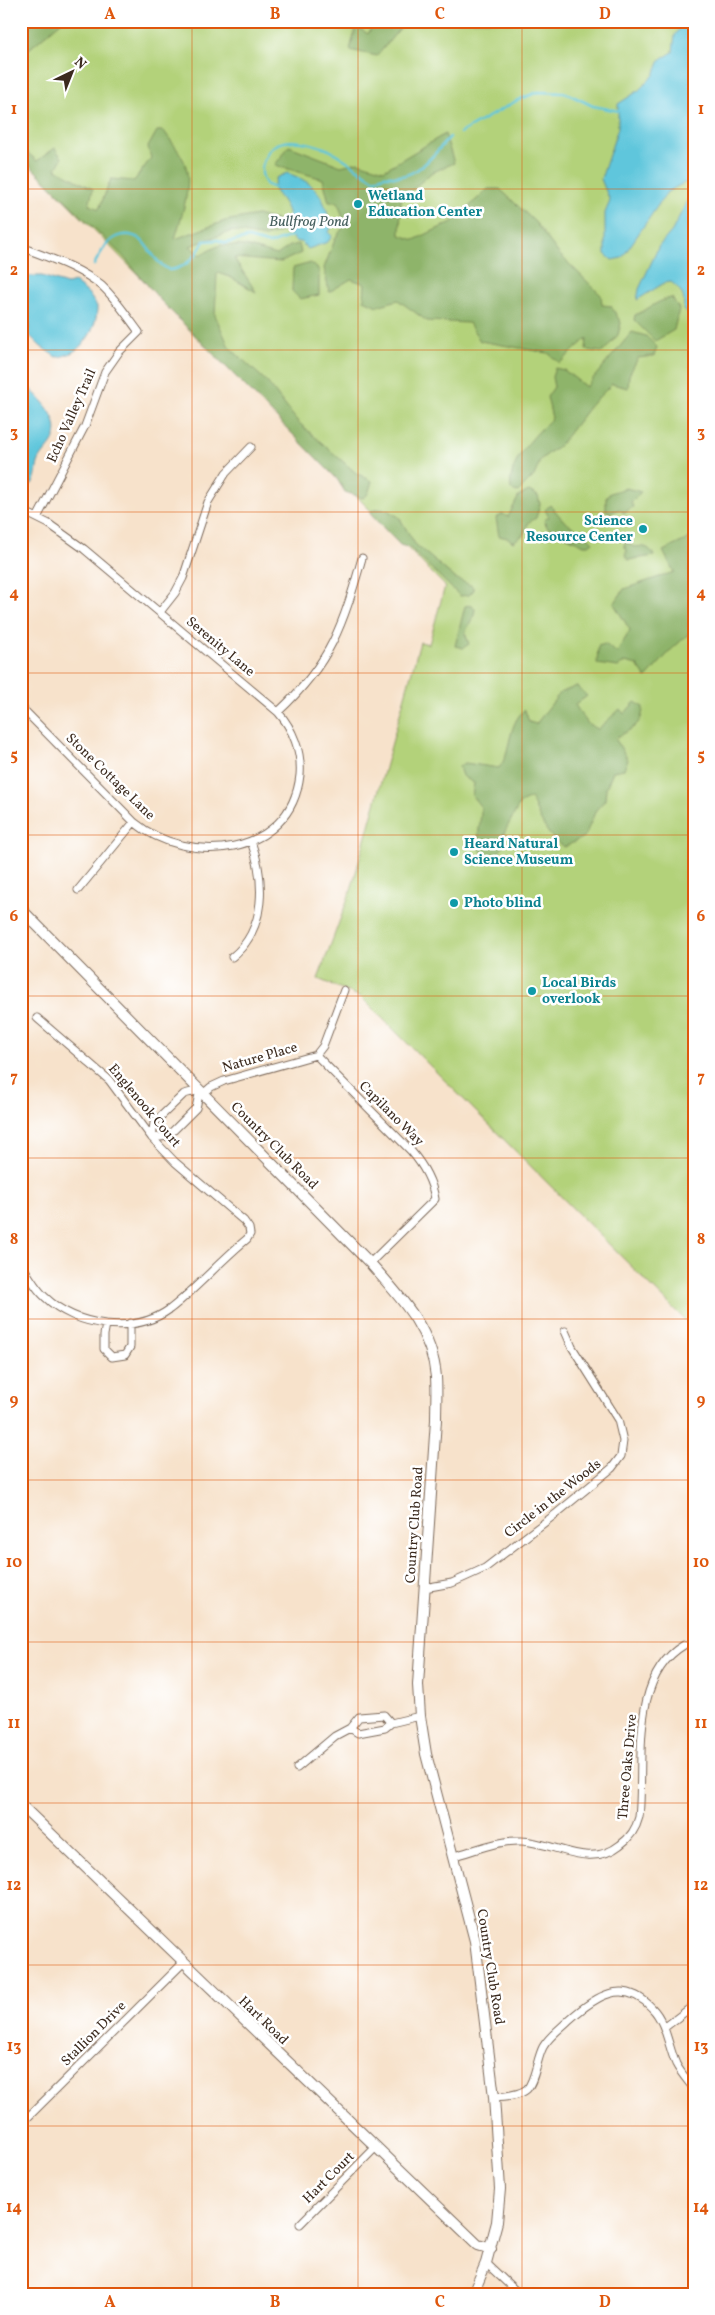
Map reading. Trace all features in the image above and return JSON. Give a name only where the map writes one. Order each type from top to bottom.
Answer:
[{"type":"main road","name":"Country Club Road","points":[[21,909],[370,1263],[409,1306],[428,1339],[436,1376],[436,1420],[418,1685],[420,1716],[426,1754],[475,1941],[494,2097],[500,2189],[497,2222],[491,2249],[472,2294]]},
{"type":"main road","name":"Hart Road","points":[[21,1805],[375,2148],[478,2245],[491,2249]]},
{"type":"street","name":"Echo Valley Trail","points":[[21,247],[90,277],[112,297],[139,332],[119,352],[105,372],[85,426],[37,518]]},
{"type":"street","points":[[160,612],[184,578],[208,502],[226,473],[251,447]]},
{"type":"street","name":"Serenity Lane","points":[[21,510],[74,540],[278,712],[290,728],[296,742],[300,764],[299,779],[293,801],[285,815],[269,831],[251,841]]},
{"type":"street","points":[[278,712],[309,681],[334,642],[348,609],[362,558]]},
{"type":"street","name":"Stone Cottage Lane","points":[[21,707],[134,822],[161,839],[188,847],[222,849],[251,841]]},
{"type":"street","points":[[78,890],[134,822]]},
{"type":"street","points":[[232,957],[248,940],[260,904],[261,877],[251,841]]},
{"type":"street","name":"Nature Place","points":[[152,1138],[154,1123],[184,1094],[201,1092],[224,1081],[316,1055],[324,1046],[344,990]]},
{"type":"street","name":"Englenook Court","points":[[37,1018],[109,1080],[152,1138],[175,1162],[232,1209],[249,1228],[250,1234],[170,1309],[130,1323]]},
{"type":"street","name":"Capilano Way","points":[[316,1055],[411,1151],[430,1178],[435,1199],[370,1263]]},
{"type":"street","points":[[152,1138],[168,1136],[196,1108],[201,1092]]},
{"type":"street","points":[[21,1263],[45,1298],[72,1316],[96,1324],[130,1323],[130,1347],[125,1355],[112,1357],[104,1349],[106,1324]]},
{"type":"street","name":"Circle in the Woods","points":[[424,1588],[452,1583],[485,1568],[547,1522],[612,1468],[621,1456],[623,1441],[618,1420],[572,1347],[565,1331]]},
{"type":"street","name":"Three Oaks Drive","points":[[454,1856],[514,1841],[540,1843],[590,1857],[610,1852],[628,1839],[639,1817],[641,1731],[646,1705],[654,1682],[665,1661],[672,1652],[684,1645]]},
{"type":"street","points":[[297,1768],[334,1736],[350,1728],[359,1717],[384,1715],[391,1723]]},
{"type":"street","points":[[350,1728],[358,1733],[385,1728],[391,1723],[420,1716]]},
{"type":"street","name":"Stallion Drive","points":[[21,2124],[183,1963]]},
{"type":"street","points":[[494,2097],[518,2094],[528,2088],[537,2058],[545,2044],[590,2002],[600,1996],[617,1992],[635,1995],[654,2009],[664,2028],[676,2065],[694,2089]]},
{"type":"street","points":[[664,2028],[694,2005]]},
{"type":"street","name":"Hart Court","points":[[300,2224],[375,2148]]},
{"type":"street","points":[[486,2263],[519,2294]]},
{"type":"green space","points":[[31,21],[694,21],[694,1329],[361,997],[318,979],[351,890],[420,642],[429,644],[445,586],[21,156],[21,31]]},
{"type":"green space","points":[[35,21],[62,21],[21,56],[21,35]]},
{"type":"green space","points":[[375,21],[406,21],[377,56],[350,50],[356,26],[368,34]]},
{"type":"green space","points":[[157,131],[164,131],[182,157],[187,170],[186,200],[175,239],[225,221],[257,215],[283,222],[283,231],[265,237],[232,231],[190,246],[200,255],[220,245],[245,246],[277,255],[290,246],[299,244],[301,253],[281,262],[234,258],[256,292],[230,277],[217,273],[215,315],[229,347],[267,382],[298,422],[356,473],[372,481],[368,494],[363,498],[345,492],[337,479],[161,301],[123,256],[21,157],[21,147],[37,161],[55,148],[62,158],[56,169],[93,189],[89,205],[99,209],[111,179],[134,181],[151,158],[148,147]]},
{"type":"green space","points":[[445,134],[454,163],[431,173],[401,200],[400,235],[414,240],[452,222],[488,189],[500,189],[535,222],[559,254],[601,295],[602,305],[611,306],[621,323],[618,335],[603,352],[586,350],[587,338],[560,363],[548,353],[480,341],[469,323],[427,321],[398,300],[377,306],[364,300],[365,284],[351,279],[329,292],[324,268],[336,237],[345,225],[338,202],[329,202],[323,179],[275,165],[289,146],[341,166],[358,162],[384,170]]},
{"type":"green space","points":[[311,263],[319,270],[319,295],[300,299],[292,291],[293,268]]},
{"type":"green space","points":[[672,298],[679,309],[674,330],[655,341],[634,320],[635,315],[658,302]]},
{"type":"green space","points":[[632,332],[646,336],[657,347],[654,356],[638,358],[629,375],[628,388],[612,384],[590,406],[560,445],[541,459],[534,476],[518,492],[511,490],[513,469],[517,460],[530,441],[552,418],[547,397],[554,387],[552,377],[555,368],[564,370],[586,387]]},
{"type":"green space","points":[[626,488],[641,492],[631,502],[633,507],[624,513],[619,509],[611,513],[606,511],[606,498],[610,493]]},
{"type":"green space","points":[[529,491],[538,496],[540,504],[536,518],[529,522],[523,535],[513,542],[508,538],[499,536],[496,518],[503,514],[508,517],[519,496]]},
{"type":"green space","points":[[550,505],[565,522],[586,535],[593,542],[589,545],[584,545],[547,527],[544,520],[549,517],[545,510]]},
{"type":"green space","points":[[378,509],[387,510],[399,517],[415,544],[455,578],[472,586],[474,590],[469,595],[460,596],[410,548],[400,545],[371,515],[371,511]]},
{"type":"green space","points":[[690,538],[694,538],[692,631],[672,649],[646,678],[637,665],[625,662],[618,667],[597,664],[598,646],[605,644],[617,653],[630,630],[614,604],[624,589],[674,572],[663,551]]},
{"type":"green space","points":[[626,542],[634,547],[648,548],[654,556],[628,560],[625,555],[627,551],[624,545]]},
{"type":"green space","points":[[472,605],[475,609],[474,615],[465,633],[469,644],[463,648],[455,646],[465,606]]},
{"type":"green space","points":[[577,686],[587,696],[575,705],[588,724],[598,729],[620,709],[624,714],[635,702],[643,707],[641,719],[638,723],[615,738],[628,760],[624,769],[613,771],[606,788],[605,800],[596,810],[585,836],[565,847],[559,843],[544,826],[531,798],[520,803],[504,833],[502,848],[495,857],[486,857],[479,846],[481,807],[472,796],[474,783],[462,776],[459,767],[465,763],[499,768],[506,754],[515,722],[519,716],[525,710],[529,722],[536,724],[560,693]]},
{"type":"water","points":[[686,21],[694,21],[694,182],[684,183],[667,192],[622,258],[612,260],[605,254],[605,213],[610,201],[601,179],[618,128],[618,104],[638,91],[654,75],[660,60],[673,52],[675,35]]},
{"type":"water","name":"Bullfrog Pond","points":[[287,173],[307,182],[319,194],[326,209],[331,229],[328,232],[332,236],[328,242],[308,249],[292,237],[289,230],[287,208],[273,188],[276,178]]},
{"type":"water","points":[[694,193],[694,318],[683,310],[684,301],[682,294],[671,282],[664,283],[637,300],[639,289],[659,246],[672,231],[687,201]]},
{"type":"water","points":[[21,276],[42,276],[67,284],[74,282],[88,293],[97,306],[95,324],[91,332],[86,340],[73,352],[56,357],[40,346],[27,333],[30,326],[28,323],[21,322]]},
{"type":"water","points":[[21,380],[47,408],[55,424],[56,432],[53,441],[39,460],[33,483],[21,490]]},
{"type":"waterway","points":[[460,133],[518,100],[538,92],[566,93],[593,106],[619,111]]},
{"type":"waterway","points":[[275,188],[267,185],[262,170],[266,156],[278,144],[294,141],[313,144],[329,150],[375,180],[386,176],[401,176],[416,171],[450,137]]},
{"type":"waterway","points":[[94,265],[108,244],[123,235],[132,235],[140,239],[157,261],[169,270],[180,267],[190,261],[204,241],[218,240],[226,243],[248,238],[270,244],[294,235]]},
{"type":"place","name":"Wetland Education Center","points":[[358,204]]},
{"type":"place","name":"Science Resource Center","points":[[643,529]]},
{"type":"place","name":"Heard Natural Science Museum","points":[[454,852]]},
{"type":"place","name":"Photo blind","points":[[454,903]]},
{"type":"place","name":"Local Birds overlook","points":[[532,991]]}]
